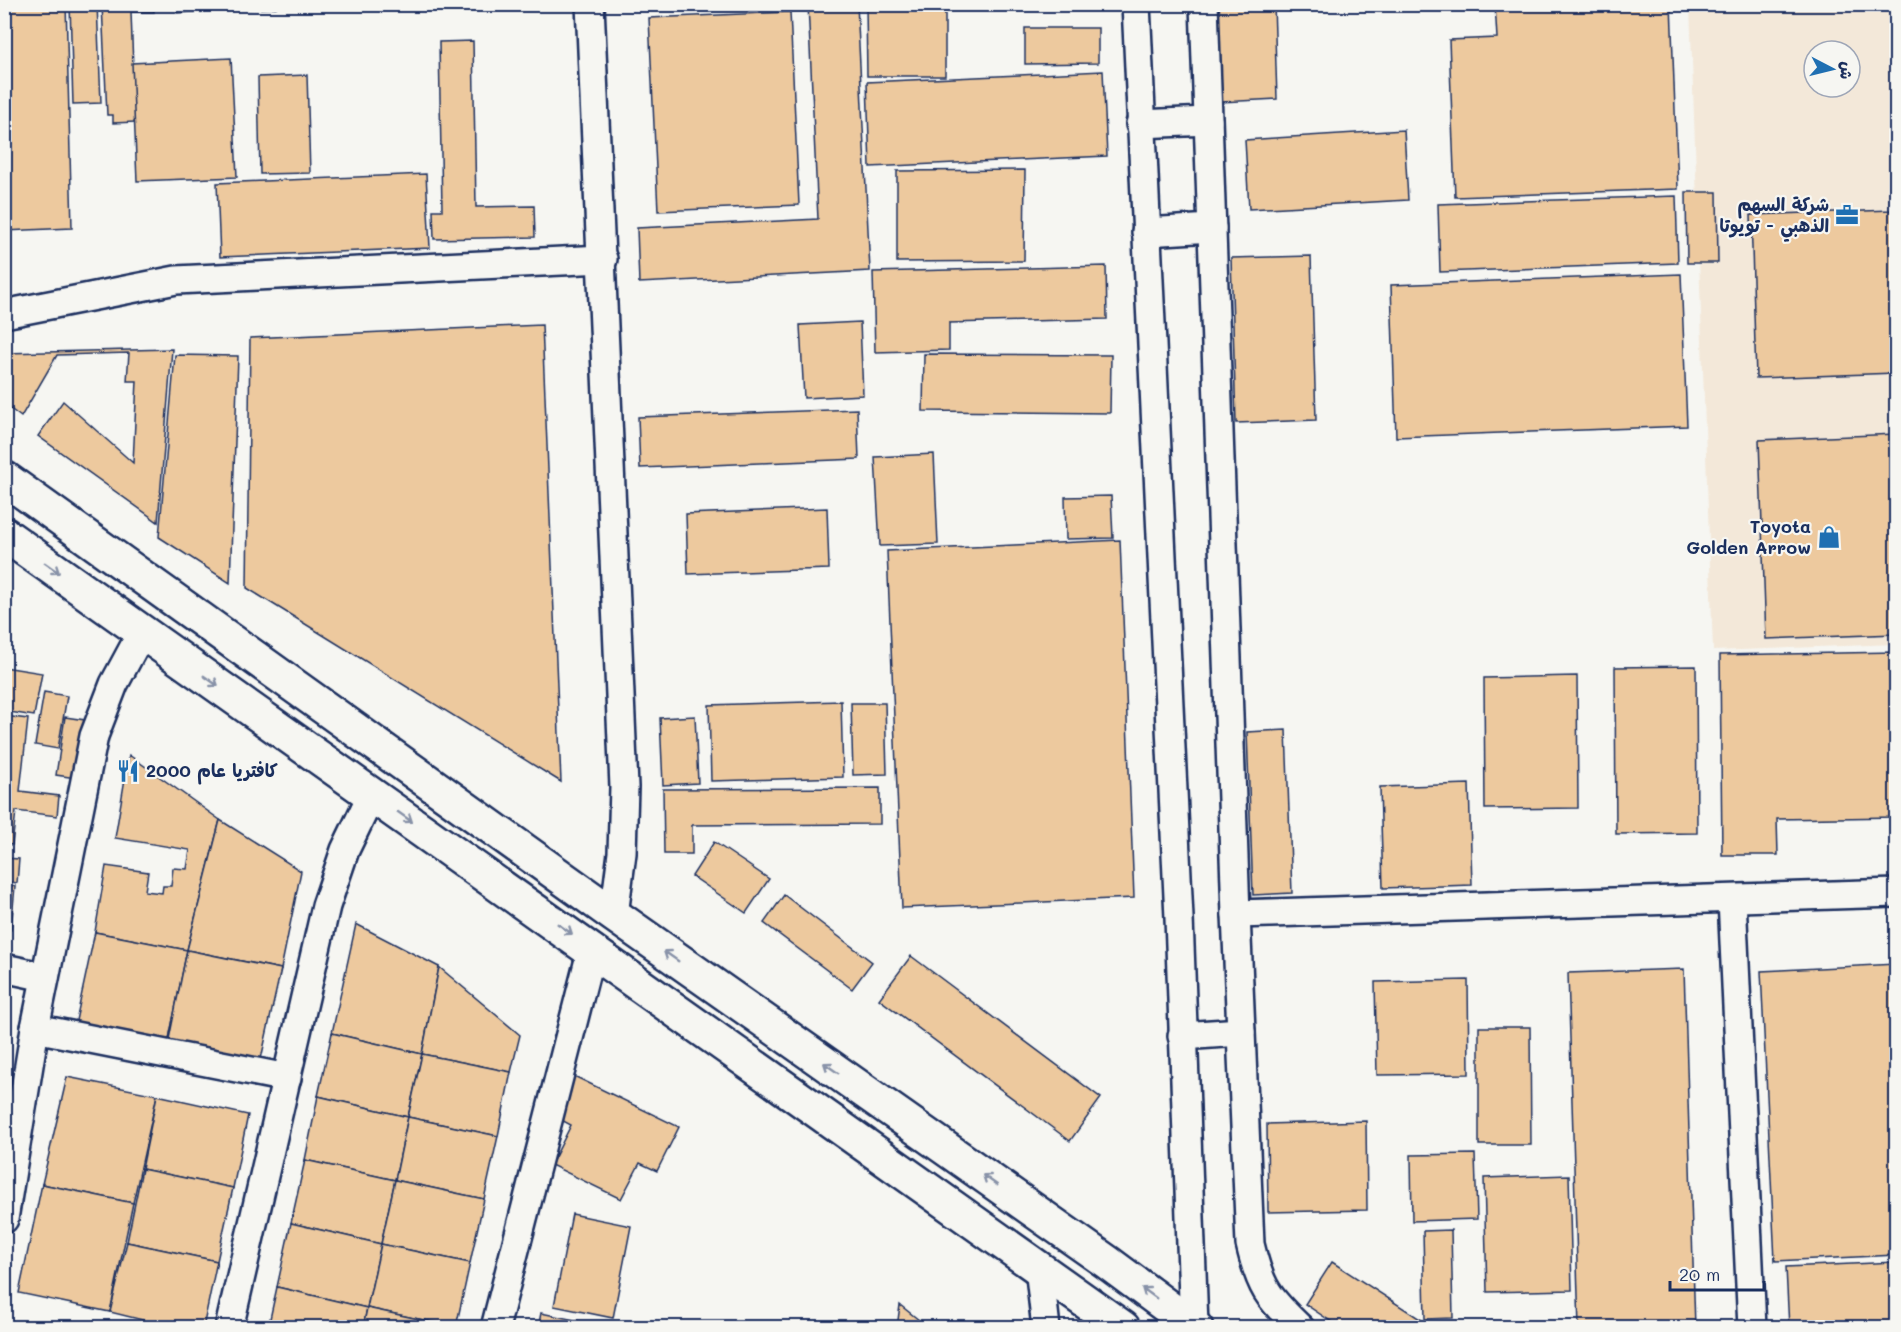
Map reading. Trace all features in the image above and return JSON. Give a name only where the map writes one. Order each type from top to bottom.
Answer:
[{"type":"main road","points":[[4,478],[614,915],[1107,1262],[1195,1327]]},
{"type":"main road","points":[[4,534],[592,948],[1123,1328]]},
{"type":"street","points":[[590,4],[603,259],[624,787],[622,853],[614,915]]},
{"type":"street","points":[[1136,4],[1179,918],[1195,1327]]},
{"type":"street","points":[[1204,4],[1250,1244],[1258,1278],[1274,1303],[1300,1328]]},
{"type":"street","points":[[1140,124],[1208,121]]},
{"type":"street","points":[[1146,232],[1212,228]]},
{"type":"street","points":[[4,314],[176,280],[603,259]]},
{"type":"street","points":[[4,1219],[35,1028],[94,736],[114,684],[142,632]]},
{"type":"street","points":[[229,1328],[326,906],[345,850],[372,794]]},
{"type":"street","points":[[1236,915],[1896,892]]},
{"type":"street","points":[[1732,899],[1752,1328]]},
{"type":"street","points":[[495,1328],[592,948]]},
{"type":"street","points":[[4,968],[45,977]]},
{"type":"street","points":[[35,1028],[287,1078]]},
{"type":"street","points":[[1182,1036],[1241,1032]]},
{"type":"street","points":[[1039,1267],[1046,1328]]},
{"type":"shaded area","points":[[1690,5],[1896,5],[1896,644],[1713,651]]},
{"type":"building","points":[[4,4],[66,4],[72,228],[4,231]]},
{"type":"building","points":[[70,4],[97,4],[101,103],[73,104]]},
{"type":"building","points":[[102,4],[153,4],[154,12],[131,12],[133,68],[158,64],[159,121],[113,123],[113,115],[107,115]]},
{"type":"building","points":[[177,4],[332,4],[177,13]]},
{"type":"building","points":[[808,4],[857,4],[870,271],[639,283],[637,228],[818,219]]},
{"type":"building","points":[[866,4],[945,4],[945,76],[867,76]]},
{"type":"building","points":[[1217,4],[1274,4],[1277,99],[1221,102]]},
{"type":"building","points":[[1495,4],[1671,4],[1678,189],[1455,197],[1449,40],[1497,38]]},
{"type":"building","points":[[790,12],[799,205],[658,211],[649,18]]},
{"type":"building","points":[[1025,28],[1098,28],[1098,63],[1025,64]]},
{"type":"building","points":[[473,41],[476,207],[534,206],[535,237],[434,239],[433,210],[442,210],[439,42]]},
{"type":"building","points":[[231,58],[237,177],[137,181],[132,63]]},
{"type":"building","points":[[1103,71],[1107,156],[870,167],[867,82]]},
{"type":"building","points":[[307,75],[310,173],[260,174],[258,77]]},
{"type":"building","points":[[1404,130],[1408,200],[1249,209],[1245,140]]},
{"type":"building","points":[[1025,170],[1024,261],[897,262],[897,171]]},
{"type":"building","points":[[1891,173],[1896,173],[1896,373],[1756,378],[1751,215],[1892,210]]},
{"type":"building","points":[[426,174],[430,248],[220,257],[217,183]]},
{"type":"building","points":[[1686,192],[1717,192],[1718,263],[1687,263]]},
{"type":"building","points":[[1676,196],[1678,263],[1440,272],[1438,204]]},
{"type":"building","points":[[1311,256],[1316,420],[1236,423],[1231,258]]},
{"type":"building","points":[[1106,266],[1107,319],[949,323],[949,350],[875,352],[873,272]]},
{"type":"building","points":[[1681,274],[1687,426],[1396,437],[1391,285]]},
{"type":"building","points":[[860,322],[863,395],[804,398],[800,325]]},
{"type":"building","points":[[542,325],[561,782],[247,588],[250,338]]},
{"type":"building","points":[[172,349],[158,522],[38,436],[63,401],[133,463],[137,381],[127,381],[129,353],[57,355],[21,417],[4,404],[4,353]]},
{"type":"building","points":[[924,354],[1111,355],[1110,413],[923,411]]},
{"type":"building","points":[[175,355],[238,356],[230,583],[159,537]]},
{"type":"building","points":[[857,409],[859,459],[640,468],[638,417]]},
{"type":"building","name":"Toyota Golden Arrow","points":[[1896,434],[1896,634],[1766,639],[1759,440]]},
{"type":"building","points":[[934,454],[938,544],[880,546],[875,457]]},
{"type":"building","points":[[1111,496],[1113,538],[1066,539],[1065,497]]},
{"type":"building","points":[[827,508],[829,569],[688,574],[686,514]]},
{"type":"building","points":[[1120,540],[1134,898],[902,908],[887,551]]},
{"type":"building","points":[[1896,652],[1896,817],[1777,819],[1778,855],[1722,855],[1720,655]]},
{"type":"building","points":[[1696,666],[1697,833],[1616,834],[1615,667]]},
{"type":"building","points":[[4,667],[42,673],[34,716],[4,711]]},
{"type":"building","points":[[1577,676],[1578,808],[1485,809],[1484,678]]},
{"type":"building","points":[[44,692],[67,696],[58,749],[35,745]]},
{"type":"building","points":[[841,701],[843,777],[711,781],[709,705]]},
{"type":"building","points":[[851,703],[885,703],[887,774],[853,775]]},
{"type":"building","points":[[4,716],[28,719],[20,791],[59,796],[57,816],[16,811],[12,845],[4,844]]},
{"type":"building","points":[[695,716],[698,783],[663,785],[660,718]]},
{"type":"building","points":[[65,717],[85,720],[76,778],[56,775]]},
{"type":"building","points":[[1286,730],[1292,893],[1253,895],[1247,732]]},
{"type":"building","points":[[129,755],[220,820],[187,950],[95,932],[106,866],[148,872],[145,891],[162,893],[163,886],[171,886],[173,868],[187,869],[190,850],[115,838]]},
{"type":"building","points":[[1469,784],[1472,885],[1383,888],[1380,787]]},
{"type":"building","points":[[880,788],[880,824],[692,825],[692,854],[664,854],[663,789]]},
{"type":"building","points":[[220,820],[301,871],[281,969],[187,950]]},
{"type":"building","points":[[714,842],[769,879],[746,913],[692,876]]},
{"type":"building","points":[[4,858],[19,859],[17,883],[4,881]]},
{"type":"building","points":[[4,885],[15,886],[11,930],[4,930]]},
{"type":"building","points":[[784,895],[872,962],[852,989],[764,923]]},
{"type":"building","points":[[356,924],[439,967],[422,1054],[332,1033]]},
{"type":"building","points":[[95,932],[187,950],[167,1049],[74,1030]]},
{"type":"building","points":[[187,950],[281,969],[259,1068],[167,1049]]},
{"type":"building","points":[[911,956],[1101,1098],[1070,1141],[879,999]]},
{"type":"building","points":[[1896,964],[1896,1255],[1775,1261],[1761,971]]},
{"type":"building","points":[[439,967],[520,1035],[511,1072],[422,1054]]},
{"type":"building","points":[[1684,969],[1695,1328],[1579,1328],[1568,973]]},
{"type":"building","points":[[1468,980],[1469,1074],[1377,1075],[1375,982]]},
{"type":"building","points":[[4,998],[8,999],[4,1017]]},
{"type":"building","points":[[1479,1027],[1530,1027],[1531,1145],[1479,1145]]},
{"type":"building","points":[[332,1033],[422,1054],[408,1117],[318,1096]]},
{"type":"building","points":[[422,1054],[511,1072],[498,1136],[408,1117]]},
{"type":"building","points":[[572,1075],[679,1127],[657,1171],[640,1163],[621,1199],[551,1165],[571,1125],[552,1115]]},
{"type":"building","points":[[67,1077],[157,1095],[133,1203],[42,1184]]},
{"type":"building","points":[[157,1095],[248,1115],[233,1188],[142,1169]]},
{"type":"building","points":[[318,1096],[408,1117],[395,1180],[305,1160]]},
{"type":"building","points":[[408,1117],[498,1136],[484,1199],[395,1180]]},
{"type":"building","points":[[1366,1121],[1367,1210],[1268,1212],[1267,1124]]},
{"type":"building","points":[[1475,1154],[1477,1219],[1412,1221],[1411,1155]]},
{"type":"building","points":[[305,1160],[395,1180],[381,1244],[291,1223]]},
{"type":"building","points":[[142,1169],[233,1188],[217,1261],[127,1242]]},
{"type":"building","points":[[1569,1175],[1572,1290],[1487,1292],[1484,1178]]},
{"type":"building","points":[[395,1180],[484,1199],[470,1263],[381,1244]]},
{"type":"building","points":[[42,1184],[133,1203],[110,1312],[19,1293]]},
{"type":"building","points":[[572,1214],[631,1226],[613,1318],[554,1306]]},
{"type":"building","points":[[291,1223],[381,1244],[367,1308],[277,1287]]},
{"type":"building","points":[[1451,1230],[1453,1318],[1425,1319],[1423,1231]]},
{"type":"building","points":[[127,1242],[217,1261],[203,1328],[175,1328],[110,1312]]},
{"type":"building","points":[[381,1244],[470,1263],[456,1327],[367,1308]]},
{"type":"building","points":[[1332,1262],[1434,1328],[1341,1328],[1305,1304]]},
{"type":"building","points":[[1896,1262],[1896,1328],[1789,1328],[1786,1267]]},
{"type":"building","points":[[277,1287],[367,1308],[363,1328],[268,1328]]},
{"type":"building","points":[[900,1305],[929,1328],[897,1328]]},
{"type":"building","points":[[367,1308],[456,1327],[363,1328]]},
{"type":"building","points":[[541,1313],[580,1321],[579,1328],[538,1328]]},
{"type":"place","name":"شركة السهم الذهبي - تويوتا","points":[[1847,215]]},
{"type":"place","name":"Toyota Golden Arrow","points":[[1829,537]]},
{"type":"place","name":"كافتريا عام 2000","points":[[128,771]]}]
